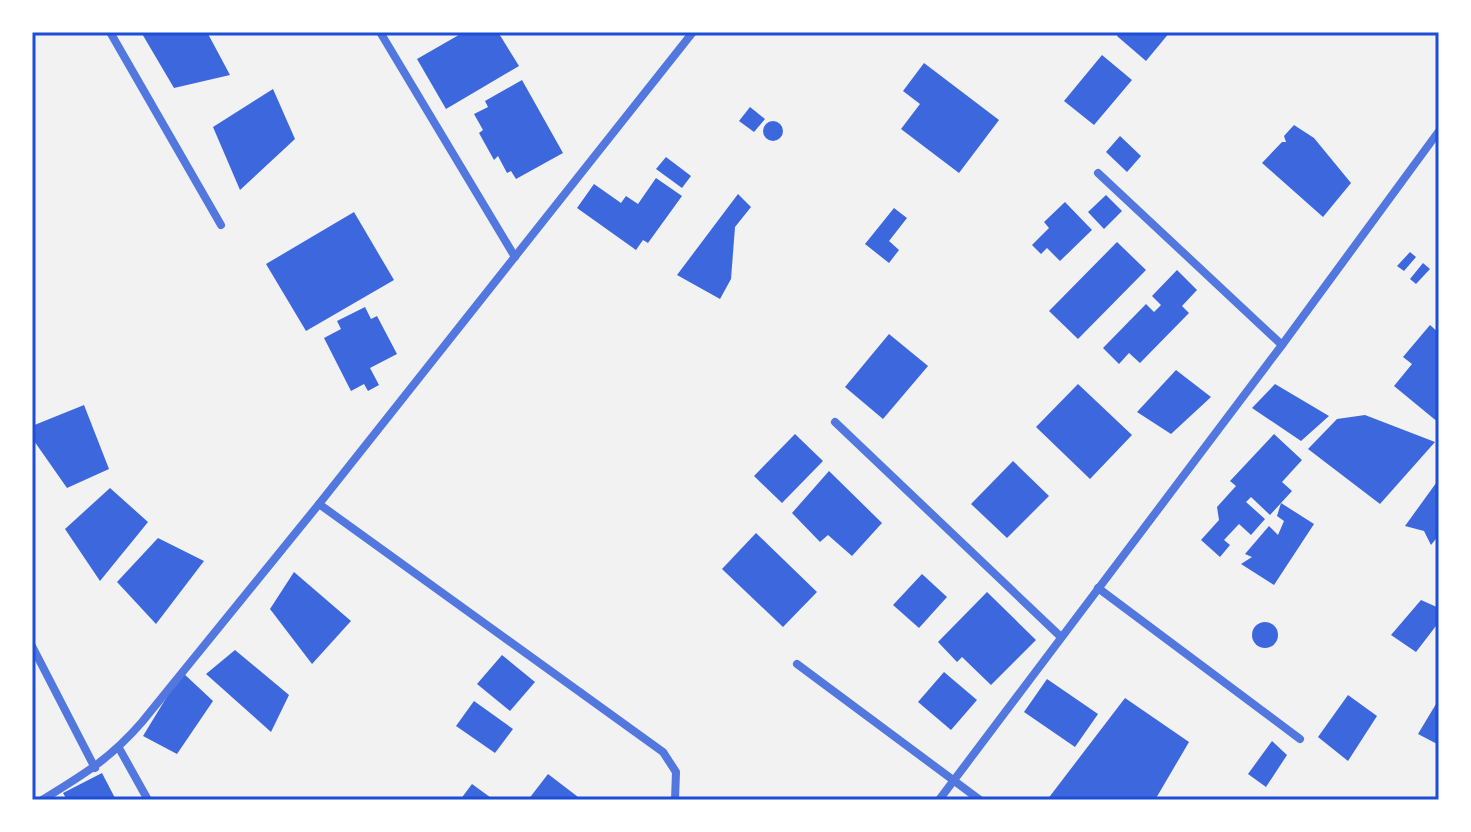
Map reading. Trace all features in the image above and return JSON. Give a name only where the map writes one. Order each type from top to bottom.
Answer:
[{"type":"street","points":[[110,32],[221,225]]},
{"type":"street","points":[[380,32],[515,257]]},
{"type":"street","points":[[42,800],[95,768],[119,748],[319,504],[693,32]]},
{"type":"street","points":[[939,800],[1439,131]]},
{"type":"street","points":[[1098,173],[1282,345]]},
{"type":"street","points":[[835,422],[1061,637]]},
{"type":"street","points":[[319,504],[663,752],[676,772],[675,800]]},
{"type":"street","points":[[1098,588],[1300,739]]},
{"type":"street","points":[[32,646],[95,768]]},
{"type":"street","points":[[797,664],[980,800]]},
{"type":"street","points":[[119,748],[148,800]]},
{"type":"building","points":[[141,32],[207,32],[230,75],[174,88]]},
{"type":"building","points":[[464,32],[498,32],[519,66],[446,109],[417,59]]},
{"type":"building","points":[[1120,32],[1170,32],[1146,61],[1117,36]]},
{"type":"building","points":[[1102,55],[1132,80],[1094,125],[1064,101]]},
{"type":"building","points":[[924,63],[999,120],[959,173],[901,129],[920,104],[903,91]]},
{"type":"building","points":[[522,80],[563,153],[516,179],[511,171],[507,173],[498,156],[494,160],[479,133],[483,130],[474,114],[488,107],[485,101]]},
{"type":"building","points":[[273,89],[295,139],[240,190],[213,127]]},
{"type":"building","points":[[750,107],[765,119],[754,132],[739,121]]},
{"type":"building","points":[[773,121],[780,124],[783,131],[780,138],[773,141],[766,138],[763,131],[766,124]]},
{"type":"building","points":[[1294,125],[1314,138],[1351,183],[1323,217],[1262,163],[1282,142],[1286,142],[1284,136]]},
{"type":"building","points":[[1120,136],[1141,156],[1127,172],[1106,152]]},
{"type":"building","points":[[666,157],[691,176],[682,188],[656,169]]},
{"type":"building","points":[[656,178],[682,196],[648,243],[643,240],[636,250],[577,208],[594,184],[621,203],[626,196],[638,204]]},
{"type":"building","points":[[738,194],[751,207],[735,227],[731,279],[720,299],[677,275]]},
{"type":"building","points":[[1106,195],[1122,211],[1104,229],[1088,212]]},
{"type":"building","points":[[1065,202],[1092,230],[1060,261],[1047,248],[1041,254],[1032,245],[1049,228],[1044,222]]},
{"type":"building","points":[[894,208],[907,218],[889,241],[899,250],[889,263],[865,244]]},
{"type":"building","points":[[354,212],[394,280],[306,331],[266,264]]},
{"type":"building","points":[[1117,242],[1146,270],[1078,339],[1049,311]]},
{"type":"building","points":[[1410,252],[1416,257],[1404,271],[1397,266]]},
{"type":"building","points":[[1423,263],[1430,269],[1416,284],[1410,279]]},
{"type":"building","points":[[1177,270],[1197,290],[1182,306],[1189,313],[1140,363],[1129,353],[1119,364],[1103,348],[1146,304],[1154,312],[1161,305],[1152,296]]},
{"type":"building","points":[[365,307],[371,319],[377,316],[397,354],[370,368],[379,385],[368,391],[364,384],[351,391],[324,338],[341,329],[337,321]]},
{"type":"building","points":[[1430,325],[1439,333],[1439,423],[1394,386],[1412,364],[1403,357]]},
{"type":"building","points":[[889,334],[928,366],[883,419],[845,387]]},
{"type":"building","points":[[1176,370],[1211,397],[1171,434],[1137,412]]},
{"type":"building","points":[[1078,384],[1132,435],[1090,479],[1036,427]]},
{"type":"building","points":[[1275,384],[1329,416],[1301,441],[1252,408]]},
{"type":"building","points":[[84,405],[109,469],[67,488],[32,438],[32,426]]},
{"type":"building","points":[[1365,415],[1435,442],[1380,504],[1308,449],[1337,419]]},
{"type":"building","points":[[795,434],[823,461],[782,503],[754,476]]},
{"type":"building","points":[[1274,434],[1302,460],[1282,482],[1292,491],[1270,515],[1251,497],[1246,502],[1265,519],[1251,535],[1239,524],[1224,540],[1230,545],[1220,557],[1201,540],[1219,520],[1217,507],[1236,486],[1230,481]]},
{"type":"building","points":[[1013,461],[1049,496],[1007,538],[971,504]]},
{"type":"building","points":[[829,471],[882,523],[852,556],[828,535],[820,542],[792,513]]},
{"type":"building","points":[[1439,479],[1439,535],[1431,545],[1424,531],[1405,526]]},
{"type":"building","points":[[110,488],[148,522],[100,581],[65,529]]},
{"type":"building","points":[[1281,503],[1314,524],[1274,585],[1241,564],[1252,557],[1245,554],[1269,526],[1278,535],[1284,521],[1277,516]]},
{"type":"building","points":[[756,533],[817,592],[783,627],[722,569]]},
{"type":"building","points":[[158,538],[204,561],[156,624],[117,582]]},
{"type":"building","points":[[294,572],[351,621],[312,664],[270,609]]},
{"type":"building","points":[[922,574],[947,597],[919,628],[893,605]]},
{"type":"building","points":[[987,592],[1036,640],[991,685],[962,657],[957,662],[938,642]]},
{"type":"building","points":[[1421,600],[1439,608],[1439,622],[1416,652],[1391,635]]},
{"type":"building","points":[[1265,622],[1274,626],[1278,635],[1274,644],[1265,648],[1256,644],[1252,635],[1256,626]]},
{"type":"building","points":[[235,650],[289,695],[271,732],[206,674]]},
{"type":"building","points":[[502,655],[535,682],[510,711],[477,684]]},
{"type":"building","points":[[182,672],[213,701],[177,754],[143,736]]},
{"type":"building","points":[[944,672],[977,700],[951,730],[918,702]]},
{"type":"building","points":[[1047,679],[1098,714],[1075,747],[1024,712]]},
{"type":"building","points":[[1348,695],[1377,716],[1348,761],[1318,737]]},
{"type":"building","points":[[1125,698],[1189,742],[1155,800],[1047,800]]},
{"type":"building","points":[[1439,699],[1439,745],[1418,734]]},
{"type":"building","points":[[474,701],[513,729],[495,753],[456,726]]},
{"type":"building","points":[[1272,741],[1287,755],[1266,787],[1248,774]]},
{"type":"building","points":[[102,773],[116,800],[67,800],[63,793]]},
{"type":"building","points":[[548,774],[582,800],[528,800]]},
{"type":"building","points":[[472,784],[494,800],[460,800]]}]
